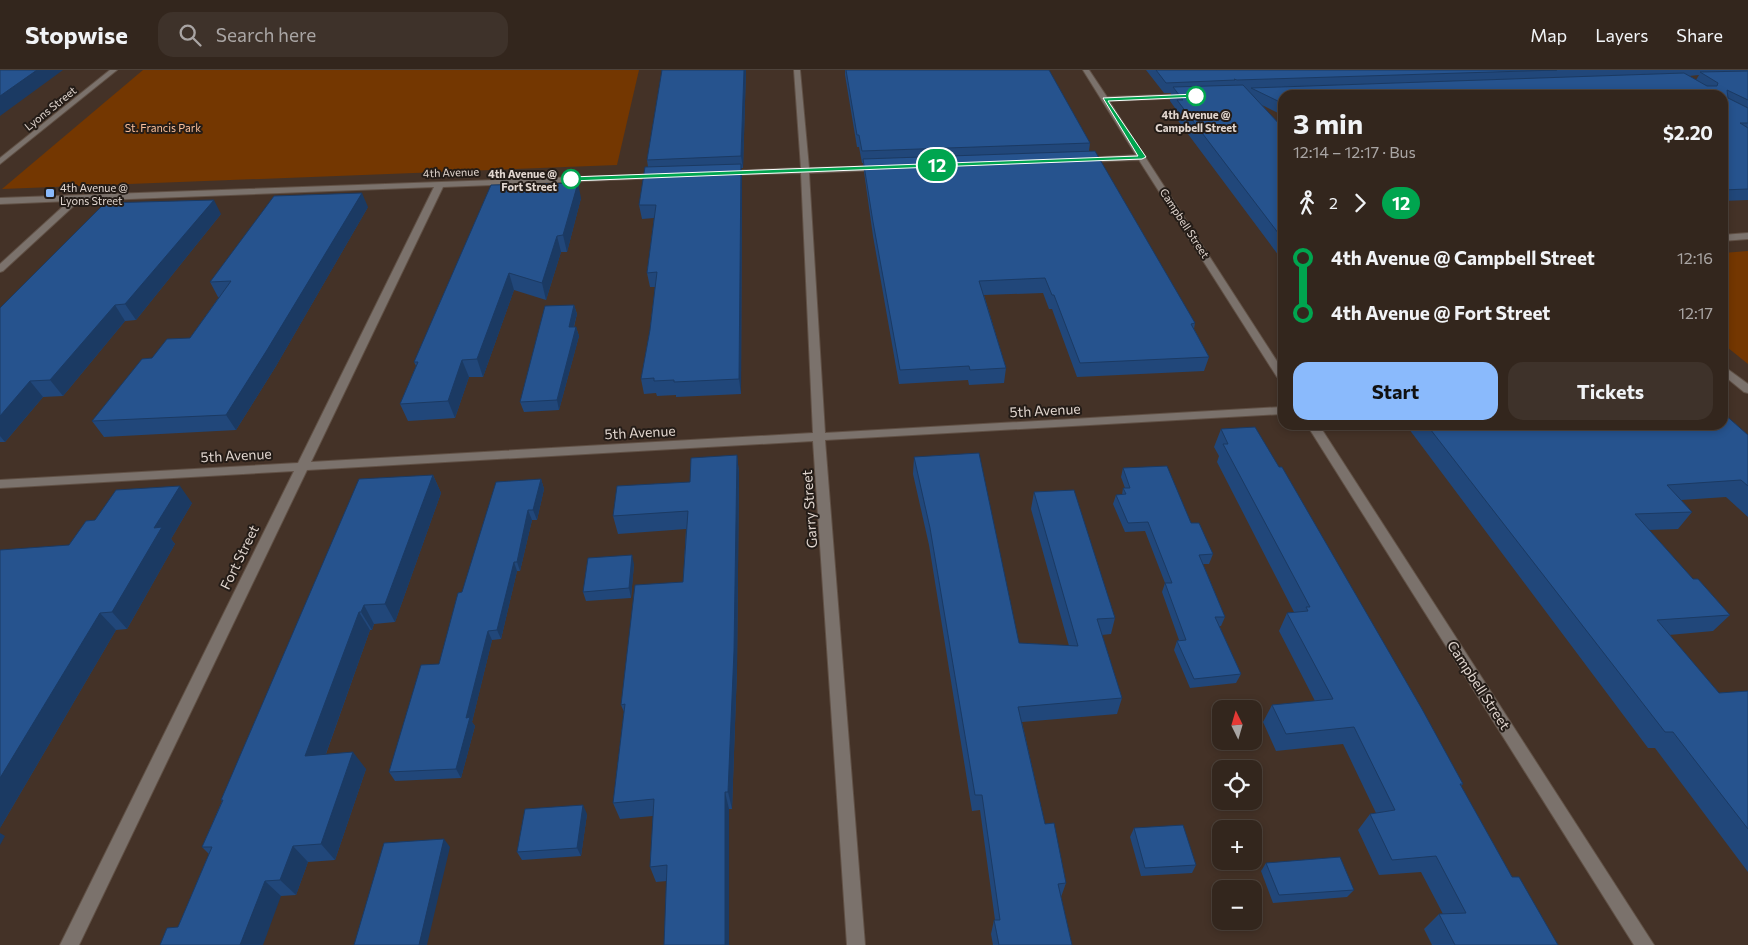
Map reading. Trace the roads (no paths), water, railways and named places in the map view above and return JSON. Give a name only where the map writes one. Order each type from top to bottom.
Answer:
[{"type":"street","name":"Lyons Street","points":[[0,162],[114,70]]},
{"type":"street","name":"Garry Street","points":[[797,70],[805,170],[819,437],[856,945]]},
{"type":"street","name":"Campbell Street","points":[[1086,70],[1278,371]]},
{"type":"street","points":[[1105,99],[1192,96]]},
{"type":"street","points":[[1073,160],[1142,157]]},
{"type":"street","points":[[716,174],[884,167]]},
{"type":"street","name":"4th Avenue","points":[[0,201],[667,175]]},
{"type":"street","name":"Fort Street","points":[[70,945],[440,184]]},
{"type":"street","points":[[0,269],[77,198]]},
{"type":"street","points":[[1728,238],[1748,236]]},
{"type":"street","points":[[1728,373],[1748,390]]},
{"type":"street","name":"5th Avenue","points":[[0,484],[1278,410]]},
{"type":"street","name":"Campbell Street","points":[[1316,430],[1645,945]]},
{"type":"place","name":"4th Avenue @ Campbell Street","points":[[1196,96]]},
{"type":"place","name":"4th Avenue @ Fort Street","points":[[571,179]]},
{"type":"place","name":"4th Avenue @ Lyons Street","points":[[50,193]]},
{"type":"park label","name":"St. Francis Park","points":[[163,127]]}]
